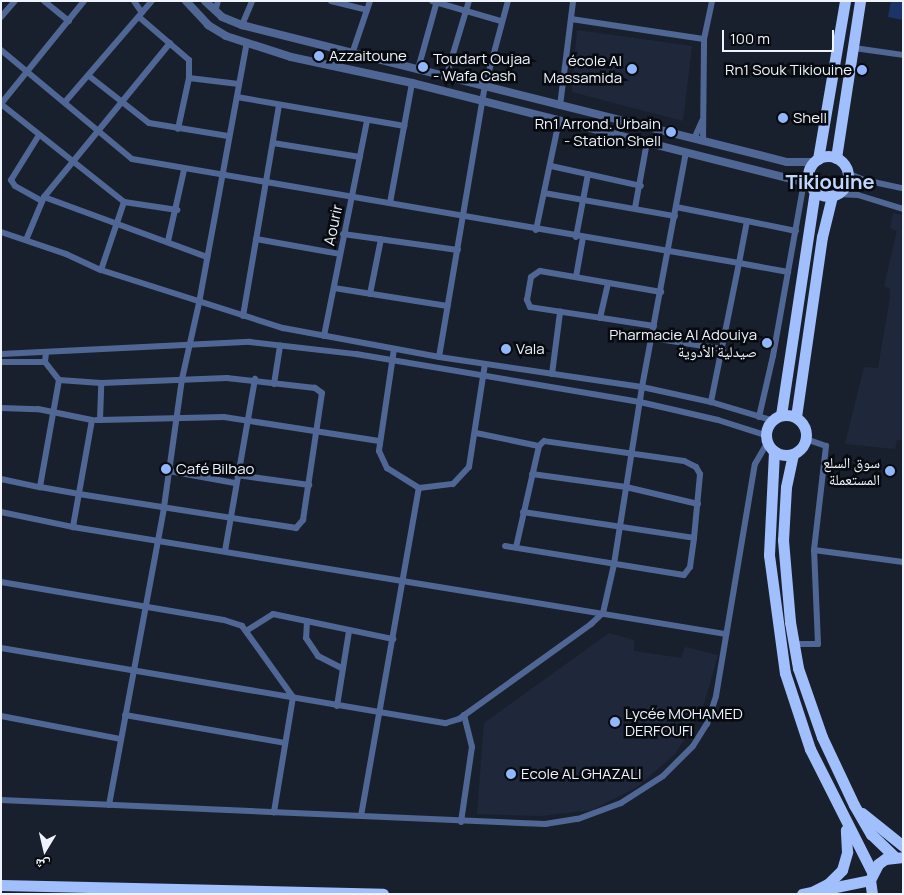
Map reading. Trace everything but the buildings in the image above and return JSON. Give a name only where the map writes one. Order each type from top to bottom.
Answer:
[{"type":"highway","points":[[845,1],[816,161],[808,174],[810,186],[776,418],[769,443],[769,555],[780,649],[800,725],[871,876],[872,894]]},
{"type":"highway","points":[[796,417],[822,237],[834,195],[846,184],[847,172],[836,158],[860,1]]},
{"type":"highway","points":[[816,161],[836,158]]},
{"type":"highway","points":[[810,186],[834,195]]},
{"type":"highway","points":[[776,418],[796,417],[805,426],[806,438],[802,448],[793,454],[786,487],[783,540],[793,644],[813,715],[854,805],[871,834],[898,856]]},
{"type":"highway","points":[[769,443],[793,454]]},
{"type":"highway","points":[[854,805],[903,846]]},
{"type":"highway","points":[[814,891],[828,884],[844,864],[848,847],[843,816]]},
{"type":"highway","points":[[802,894],[871,876],[885,859],[898,856]]},
{"type":"highway","points":[[1,885],[383,894]]},
{"type":"street","points":[[1,17],[14,1]]},
{"type":"street","points":[[44,1],[68,21]]},
{"type":"street","points":[[84,1],[1,104],[72,163],[124,202],[177,210]]},
{"type":"street","points":[[134,1],[140,15],[189,60],[189,78],[178,129]]},
{"type":"street","points":[[65,102],[152,1]]},
{"type":"street","points":[[186,1],[217,31],[298,59],[412,83],[648,142],[810,186],[796,231],[759,417]]},
{"type":"street","points":[[205,1],[215,11],[242,25],[353,51],[560,106],[794,163],[816,161]]},
{"type":"street","points":[[215,11],[218,1]]},
{"type":"street","points":[[242,25],[252,1]]},
{"type":"street","points":[[331,1],[367,10]]},
{"type":"street","points":[[353,51],[370,1]]},
{"type":"street","points":[[446,77],[469,1]]},
{"type":"street","points":[[439,357],[465,215],[485,86],[501,21],[508,1]]},
{"type":"street","points":[[560,106],[573,1]]},
{"type":"street","points":[[703,141],[704,40],[712,1]]},
{"type":"street","points":[[418,69],[435,2],[501,21]]},
{"type":"street","points":[[571,19],[704,40]]},
{"type":"street","points":[[109,805],[132,671],[164,506],[178,418],[182,379],[199,303],[246,42]]},
{"type":"street","points":[[26,240],[43,199],[170,43]]},
{"type":"street","points":[[854,48],[903,56]]},
{"type":"street","points":[[1,50],[29,71],[132,159],[184,170],[221,174],[465,215],[536,230],[788,272]]},
{"type":"street","points":[[89,76],[124,101],[149,123],[228,136]]},
{"type":"street","points":[[189,78],[239,84]]},
{"type":"street","points":[[390,203],[412,83]]},
{"type":"street","points":[[237,97],[404,126]]},
{"type":"street","points":[[243,316],[280,105]]},
{"type":"street","name":"Aourir","points":[[324,336],[343,234],[368,120]]},
{"type":"street","points":[[536,230],[559,121]]},
{"type":"street","points":[[694,138],[702,121]]},
{"type":"street","points":[[39,135],[11,180],[15,186],[43,199],[168,241],[207,257]]},
{"type":"street","points":[[635,208],[641,186],[648,142]]},
{"type":"street","points":[[273,143],[360,157]]},
{"type":"street","points":[[1,648],[337,706],[380,711],[446,724],[464,715],[603,613],[614,564],[642,387],[686,152]]},
{"type":"street","points":[[551,166],[641,186]]},
{"type":"street","points":[[168,241],[177,210],[184,170]]},
{"type":"street","points":[[847,172],[864,180],[903,188]]},
{"type":"street","points":[[576,277],[588,174]]},
{"type":"street","points":[[544,193],[674,216]]},
{"type":"street","points":[[834,195],[858,195],[903,209]]},
{"type":"street","points":[[102,270],[119,224],[124,202]]},
{"type":"street","points":[[676,206],[796,231]]},
{"type":"street","points":[[711,402],[747,222]]},
{"type":"street","points":[[1,232],[102,270],[199,303],[324,336],[439,357],[642,387],[711,402],[759,417],[776,418]]},
{"type":"street","points":[[343,234],[458,250]]},
{"type":"street","points":[[256,239],[340,254]]},
{"type":"street","points":[[370,294],[381,239]]},
{"type":"street","points":[[654,326],[560,312],[528,305],[531,277],[540,271],[661,292]]},
{"type":"street","points":[[600,318],[608,284]]},
{"type":"street","points":[[334,288],[448,306]]},
{"type":"street","points":[[552,374],[560,312]]},
{"type":"street","points":[[652,338],[723,349]]},
{"type":"street","points":[[1,354],[189,343],[250,342],[392,361],[484,378],[640,402],[718,420],[769,443],[755,464],[716,696],[707,724],[693,746],[663,776],[621,803],[561,823],[461,822],[1,800]]},
{"type":"street","points":[[274,384],[280,346]]},
{"type":"street","points":[[394,349],[379,441],[382,460],[387,468],[419,488],[440,488],[453,484],[462,476],[473,453],[485,364]]},
{"type":"street","points":[[40,487],[59,380],[45,362],[46,352]]},
{"type":"street","points":[[1,362],[45,362]]},
{"type":"street","points":[[1,479],[79,494],[296,528],[303,520],[318,432],[322,393],[314,388],[274,384],[256,379],[182,379],[101,383],[59,380]]},
{"type":"street","points":[[225,551],[236,475],[256,379]]},
{"type":"street","points":[[100,420],[101,383]]},
{"type":"street","points":[[1,408],[54,412],[92,420],[224,417],[379,441]]},
{"type":"street","points":[[73,527],[92,420]]},
{"type":"street","points":[[476,433],[539,446],[548,441],[684,461],[696,467],[701,478],[690,567],[684,575],[505,546]]},
{"type":"street","points":[[793,644],[818,644],[814,550],[826,446],[806,438]]},
{"type":"street","points":[[516,547],[539,446]]},
{"type":"street","points":[[169,471],[235,482]]},
{"type":"street","points":[[532,474],[626,487],[698,504]]},
{"type":"street","points":[[236,475],[310,485]]},
{"type":"street","points":[[361,816],[393,639],[401,580],[419,488]]},
{"type":"street","points":[[1,512],[73,527],[726,634]]},
{"type":"street","points":[[524,512],[694,538]]},
{"type":"street","points":[[814,550],[903,562]]},
{"type":"street","points":[[1,582],[224,620],[246,631],[293,697],[274,812]]},
{"type":"street","points":[[246,631],[274,614],[393,639]]},
{"type":"street","points":[[307,621],[306,638],[318,656],[343,669]]},
{"type":"street","points":[[337,706],[349,631]]},
{"type":"street","points":[[125,715],[285,743]]},
{"type":"street","points":[[461,822],[472,747],[464,715]]},
{"type":"street","points":[[1,716],[120,739]]},
{"type":"shaded area","points":[[891,1],[903,1],[903,20],[888,17]]},
{"type":"shaded area","name":"école Al Massamida","points":[[577,30],[692,46],[683,121],[572,92]]},
{"type":"shaded area","points":[[893,213],[903,215],[903,440],[897,440],[895,449],[845,444],[864,367],[878,368],[890,298],[890,289],[884,286],[897,231],[890,228]]},
{"type":"shaded area","name":"Lycée MOHAMED DERFOUFI","points":[[609,633],[634,640],[634,651],[681,658],[685,647],[718,655],[702,711],[675,754],[637,787],[592,810],[541,816],[477,814],[484,723]]},
{"type":"place","name":"Azzaitoune","points":[[319,56]]},
{"type":"place","name":"Toudart Oujaa - Wafa Cash","points":[[423,67]]},
{"type":"place","name":"école Al Massamida","points":[[632,69]]},
{"type":"place","name":"Rn1 Souk Tikiouine","points":[[862,70]]},
{"type":"place","name":"Shell","points":[[783,118]]},
{"type":"place","name":"Rn1 Arrond. Urbain - Station Shell","points":[[671,132]]},
{"type":"place","name":"Pharmacie Al Adouiya صيدلية الأدوية","points":[[767,343]]},
{"type":"place","name":"Vala","points":[[506,349]]},
{"type":"place","name":"Café Bilbao","points":[[166,469]]},
{"type":"place","name":"سوق السلع المستعملة","points":[[890,471]]},
{"type":"place","name":"Lycée MOHAMED DERFOUFI","points":[[615,722]]},
{"type":"place","name":"Ecole AL GHAZALI","points":[[511,774]]},
{"type":"district","name":"Tikiouine","points":[[830,181]]}]
